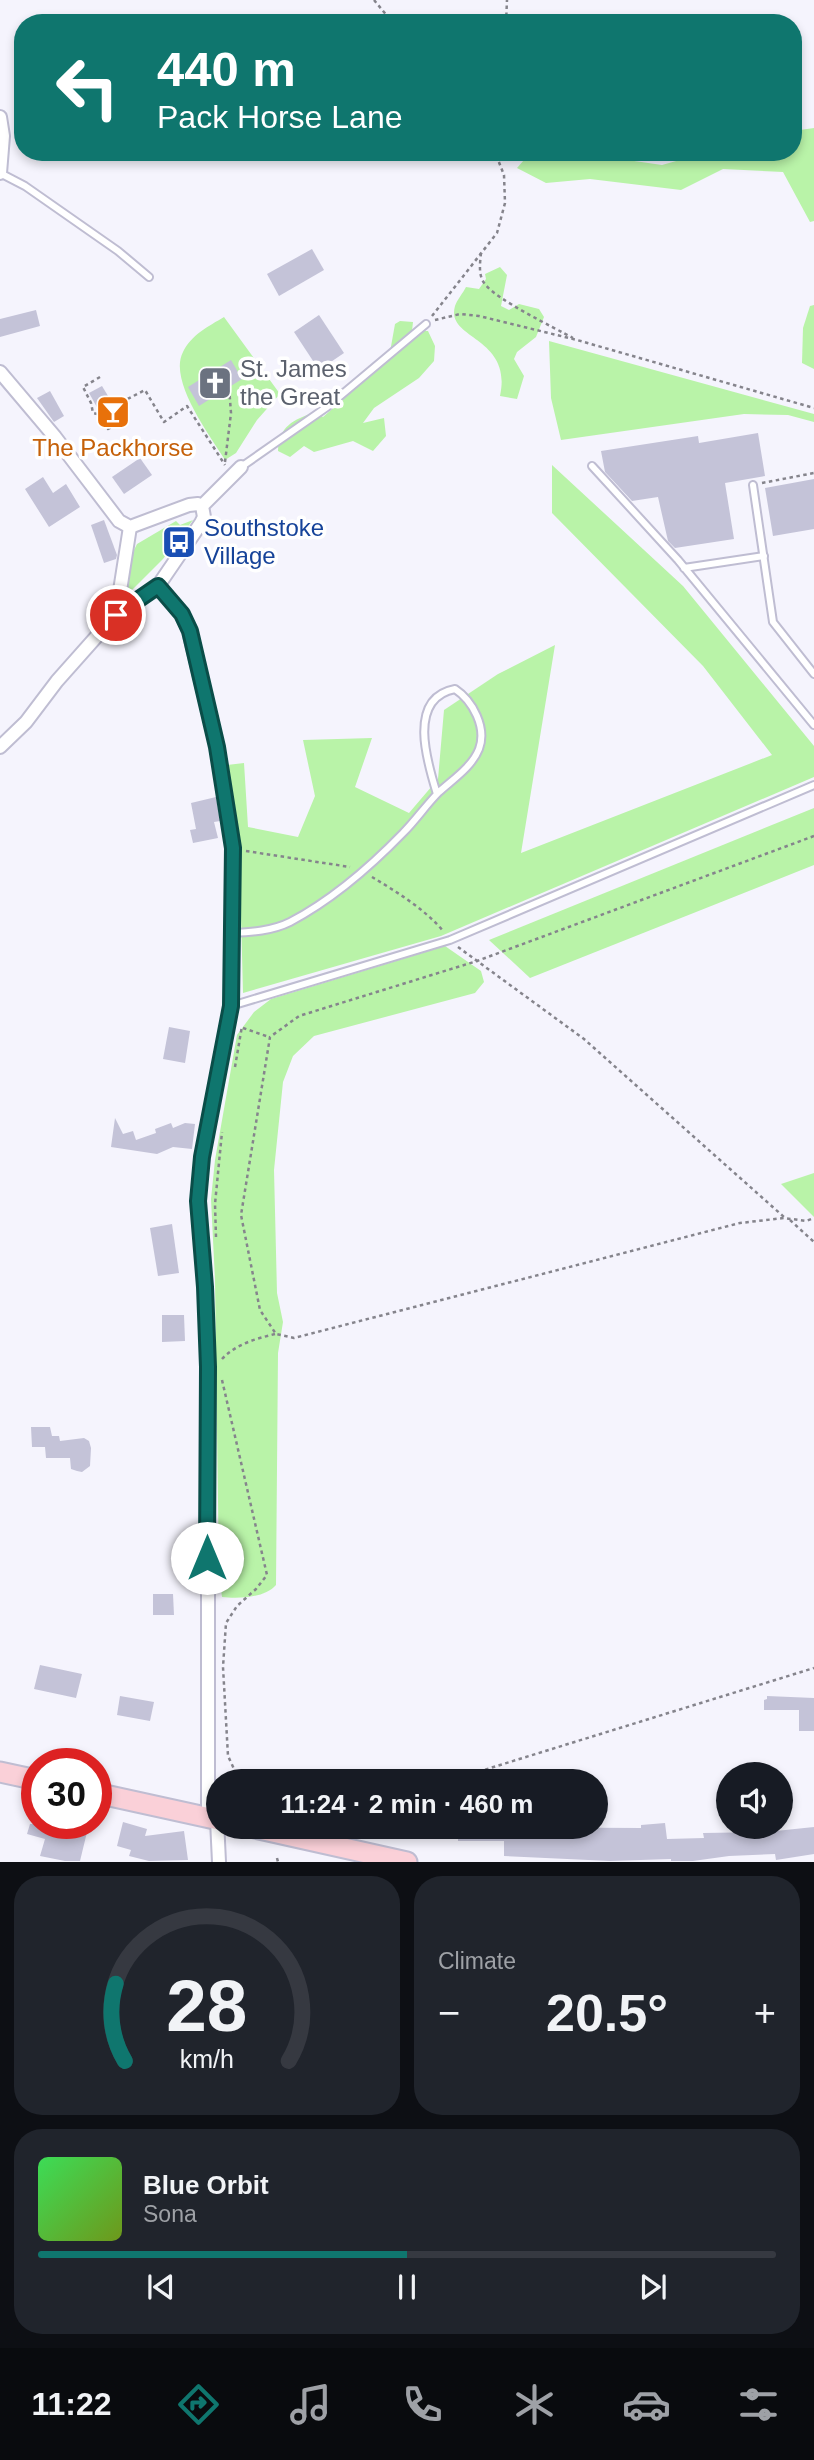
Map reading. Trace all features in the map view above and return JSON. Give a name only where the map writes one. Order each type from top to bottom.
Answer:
[{"type":"main road","points":[[0,1772],[21,1777]]},
{"type":"main road","points":[[112,1797],[206,1817]]},
{"type":"main road","points":[[305,1839],[407,1861]]},
{"type":"street","points":[[0,117],[3,136],[0,173]]},
{"type":"street","points":[[0,372],[55,437],[119,521],[130,527],[189,505],[202,506]]},
{"type":"street","points":[[202,506],[242,467]]},
{"type":"street","points":[[0,747],[26,722],[57,681],[116,615],[158,586],[201,523],[204,517],[202,506]]},
{"type":"street","points":[[116,615],[130,527]]},
{"type":"street","points":[[158,586],[182,614],[190,631],[217,747],[233,848],[235,1005],[202,1157],[198,1201],[213,1365],[214,1769]]},
{"type":"street","points":[[216,1839],[219,1861]]},
{"type":"lane","points":[[0,173],[25,186],[118,251],[149,277]]},
{"type":"lane","points":[[242,467],[327,407],[426,324]]},
{"type":"lane","points":[[592,466],[684,568],[814,725]]},
{"type":"lane","points":[[753,485],[773,622],[814,674]]},
{"type":"lane","points":[[684,568],[764,556]]},
{"type":"lane","points":[[232,933],[287,923],[320,905],[403,833],[437,794],[473,759],[481,737],[477,718],[468,700],[455,689],[438,694],[429,704],[426,713],[427,759],[437,794]]},
{"type":"lane","points":[[235,1005],[450,940],[814,785]]},
{"type":"path","points":[[374,0],[386,14]]},
{"type":"path","points":[[426,324],[496,233],[505,203],[505,175],[499,161]]},
{"type":"path","points":[[481,253],[480,270],[484,284],[496,294],[577,340]]},
{"type":"path","points":[[426,324],[441,317],[460,314],[479,316],[577,340],[814,408]]},
{"type":"path","points":[[100,377],[83,387],[92,403],[93,413],[97,414],[107,429],[124,420],[116,405],[145,390],[164,422],[187,406],[225,465],[231,413],[229,387]]},
{"type":"path","points":[[753,485],[814,473]]},
{"type":"path","points":[[276,1334],[260,1310],[241,1215],[270,1037],[299,1016],[477,961],[814,836]]},
{"type":"path","points":[[245,851],[332,863],[362,871],[390,887],[436,922],[450,940],[584,1039],[814,1242]]},
{"type":"path","points":[[232,1077],[243,1028],[235,1005]]},
{"type":"path","points":[[243,1028],[270,1037]]},
{"type":"path","points":[[216,1244],[215,1204],[223,1127]]},
{"type":"path","points":[[213,1365],[231,1350],[276,1334],[294,1338],[740,1223],[784,1217],[806,1221],[814,1217]]},
{"type":"path","points":[[219,1350],[213,1365],[267,1575],[237,1606],[226,1623],[223,1667],[229,1755],[235,1769]]},
{"type":"path","points":[[487,1769],[814,1668]]},
{"type":"green space","points":[[814,128],[814,221],[810,222],[783,172],[723,169],[681,190],[590,179],[546,183],[517,168],[523,161],[634,161],[662,165],[676,161],[802,161],[802,130]]},
{"type":"green space","points":[[500,267],[507,275],[501,306],[509,310],[519,304],[539,309],[544,317],[536,337],[517,352],[514,359],[524,376],[517,399],[500,396],[501,376],[497,361],[489,350],[460,326],[455,317],[455,306],[466,287],[479,289],[486,279],[485,274]]},
{"type":"green space","points":[[814,305],[814,369],[802,363],[803,328],[810,306]]},
{"type":"green space","points":[[224,317],[280,394],[257,420],[236,453],[225,460],[193,408],[181,377],[180,364],[183,352],[191,341]]},
{"type":"green space","points":[[400,321],[413,322],[412,331],[428,331],[435,346],[434,361],[419,378],[374,408],[363,423],[384,418],[386,436],[373,451],[353,441],[314,452],[304,446],[290,457],[278,451],[281,435],[289,425],[315,412],[323,417],[356,388],[368,371],[390,352],[395,324]]},
{"type":"green space","points":[[549,341],[814,414],[814,422],[788,415],[744,414],[561,440],[551,398]]},
{"type":"green space","points":[[552,465],[683,586],[814,746],[814,777],[441,936],[243,993],[239,842],[227,765],[244,763],[248,827],[298,837],[315,796],[303,740],[372,738],[355,787],[409,813],[438,779],[444,710],[498,674],[555,645],[521,853],[772,755],[703,666],[552,513]]},
{"type":"green space","points":[[193,520],[163,559],[124,598],[131,556],[137,544],[176,521],[180,525]]},
{"type":"green space","points":[[814,808],[814,865],[530,978],[489,940]]},
{"type":"green space","points":[[445,946],[481,971],[484,982],[475,993],[314,1036],[293,1056],[283,1082],[274,1170],[277,1293],[283,1322],[278,1353],[276,1585],[258,1595],[243,1598],[222,1597],[219,1574],[215,1280],[211,1199],[215,1160],[237,1035],[254,1012],[271,999]]},
{"type":"green space","points":[[814,1173],[814,1217],[781,1184]]},
{"type":"building","points":[[312,249],[324,270],[279,296],[267,274]]},
{"type":"building","points":[[36,310],[40,326],[0,337],[0,319]]},
{"type":"building","points":[[319,315],[344,353],[319,370],[294,332]]},
{"type":"building","name":"St. James the Great","points":[[231,360],[242,379],[199,406],[188,387]]},
{"type":"building","points":[[102,386],[122,419],[108,427],[89,393]]},
{"type":"building","points":[[50,391],[64,416],[54,422],[37,398]]},
{"type":"building","points":[[758,433],[765,476],[725,483],[734,539],[675,548],[668,541],[658,497],[632,501],[605,472],[601,451],[698,436],[699,443]]},
{"type":"building","points":[[140,458],[152,475],[124,494],[112,477]]},
{"type":"building","points":[[43,477],[53,493],[66,484],[80,507],[49,527],[25,489]]},
{"type":"building","points":[[814,479],[814,529],[773,536],[765,488]]},
{"type":"building","points":[[104,520],[117,555],[116,559],[104,563],[91,525]]},
{"type":"building","points":[[216,797],[220,821],[214,822],[218,838],[193,843],[190,830],[196,829],[191,803]]},
{"type":"building","points":[[169,1027],[190,1031],[185,1063],[163,1059]]},
{"type":"building","points":[[115,1118],[123,1134],[133,1131],[136,1140],[156,1133],[155,1129],[171,1123],[173,1128],[185,1123],[195,1124],[192,1149],[173,1147],[157,1154],[111,1147]]},
{"type":"building","points":[[172,1224],[179,1273],[158,1276],[150,1228]]},
{"type":"building","points":[[162,1315],[184,1315],[185,1341],[162,1342]]},
{"type":"building","points":[[31,1427],[50,1427],[52,1436],[59,1436],[60,1441],[84,1438],[89,1441],[90,1466],[82,1472],[71,1469],[70,1458],[46,1458],[45,1447],[32,1447]]},
{"type":"building","points":[[153,1594],[173,1594],[174,1615],[153,1615]]},
{"type":"building","points":[[40,1665],[82,1674],[76,1698],[34,1689]]},
{"type":"building","points":[[120,1696],[154,1702],[150,1721],[117,1715]]},
{"type":"building","points":[[767,1696],[814,1698],[814,1731],[799,1731],[799,1710],[764,1710]]},
{"type":"building","points":[[123,1822],[147,1829],[145,1836],[184,1831],[188,1860],[149,1861],[129,1856],[131,1850],[117,1846]]},
{"type":"building","points":[[665,1823],[667,1839],[704,1838],[703,1833],[716,1833],[716,1839],[793,1839],[793,1829],[814,1827],[814,1854],[776,1860],[775,1854],[693,1861],[610,1861],[504,1856],[504,1841],[458,1841],[608,1839],[608,1828],[641,1828],[641,1825]]},
{"type":"building","points":[[45,1839],[85,1839],[80,1861],[40,1856]]},
{"type":"place","name":"St. James the Great","points":[[215,383]]},
{"type":"place","name":"The Packhorse","points":[[113,412]]},
{"type":"place","name":"Southstoke Village","points":[[179,542]]},
{"type":"route","points":[[116,615],[158,586],[182,614],[190,631],[217,747],[233,848],[231,1006],[202,1157],[198,1201],[208,1367],[207,1558]]}]
